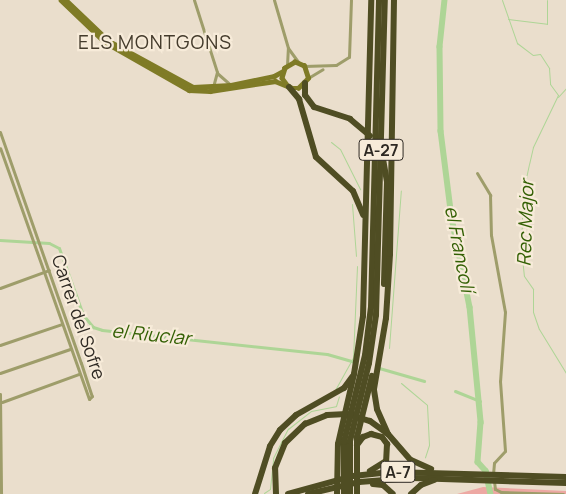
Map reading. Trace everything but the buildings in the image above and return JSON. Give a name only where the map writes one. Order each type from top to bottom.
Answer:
[{"type":"highway","points":[[337,494],[336,453],[354,374],[362,328],[368,178],[371,0]]},
{"type":"highway","points":[[370,50],[377,0]]},
{"type":"highway","name":"A-27","points":[[344,494],[342,458],[367,339],[372,233],[377,0]]},
{"type":"highway","name":"A-27","points":[[355,482],[350,440],[369,363],[376,315],[385,0]]},
{"type":"highway","points":[[388,434],[377,409],[374,389],[387,296],[394,0]]},
{"type":"highway","points":[[306,81],[305,95],[314,107],[354,122],[376,145],[386,176],[383,316]]},
{"type":"highway","points":[[383,83],[391,135]]},
{"type":"highway","points":[[288,86],[299,99],[317,160],[358,197],[362,210],[364,241]]},
{"type":"highway","points":[[368,178],[372,233]]},
{"type":"highway","points":[[357,494],[356,451],[387,296]]},
{"type":"highway","points":[[255,494],[261,484],[270,446],[280,430],[296,415],[344,388],[354,374]]},
{"type":"highway","points":[[276,494],[277,462],[290,438],[312,420],[342,414],[364,418],[388,434],[411,460],[438,475],[411,494]]},
{"type":"highway","points":[[355,482],[381,466],[389,450],[384,439],[371,434],[360,439],[356,451]]},
{"type":"highway","name":"A-7","points":[[288,494],[355,482],[438,475],[496,477],[566,483]]},
{"type":"highway","name":"A-7","points":[[496,477],[566,477]]},
{"type":"highway","points":[[355,482],[383,485],[393,494]]},
{"type":"highway","points":[[318,494],[332,485]]},
{"type":"highway","name":"A-7","points":[[308,494],[332,485]]},
{"type":"main road","points":[[61,0],[105,42],[189,90],[210,91],[275,81],[298,88],[306,81],[304,66],[298,63],[287,65],[283,71],[266,78],[212,88],[186,85],[115,45],[90,26],[66,0]]},
{"type":"main road","points":[[283,71],[288,86]]},
{"type":"street","points":[[194,0],[217,72],[231,84]]},
{"type":"street","points":[[274,0],[288,48],[298,63]]},
{"type":"street","points":[[304,66],[326,67],[342,64],[349,57],[351,0]]},
{"type":"street","points":[[287,65],[288,48]]},
{"type":"street","points":[[306,81],[326,67]]},
{"type":"street","points":[[212,88],[217,72]]},
{"type":"street","name":"Carrer del Sofre","points":[[0,132],[92,398],[87,398],[0,148]]},
{"type":"street","points":[[477,173],[490,195],[491,235],[505,312],[500,381],[505,451],[493,465],[494,487],[501,492],[563,494]]},
{"type":"street","points":[[0,288],[49,270]]},
{"type":"street","points":[[0,345],[62,324]]},
{"type":"street","points":[[0,373],[70,349]]},
{"type":"street","points":[[2,403],[79,374]]},
{"type":"street","points":[[0,394],[2,403],[0,494]]},
{"type":"shaded area","points":[[483,487],[566,491],[566,494],[457,494]]},
{"type":"waterway","name":"el Francolí","points":[[445,0],[440,47],[441,131],[452,218],[470,307],[481,422],[478,462],[486,471],[491,494]]},
{"type":"waterway","name":"Rec Major","points":[[502,0],[517,43],[533,55],[540,54],[549,68],[550,84],[558,95],[533,147],[523,193],[521,248],[524,276],[533,289],[533,312],[539,329],[566,373]]},
{"type":"waterway","points":[[508,19],[547,24],[547,0]]},
{"type":"waterway","points":[[558,97],[566,88]]},
{"type":"waterway","points":[[331,142],[340,149],[360,189]]},
{"type":"waterway","points":[[389,348],[401,190]]},
{"type":"waterway","points":[[352,204],[356,256]]},
{"type":"waterway","name":"el Riuclar","points":[[0,240],[49,243],[59,248],[83,315],[93,327],[102,330],[327,354],[355,362]]},
{"type":"waterway","points":[[335,390],[353,358],[357,266]]},
{"type":"waterway","name":"el Riuclar","points":[[379,368],[424,381]]},
{"type":"waterway","points":[[401,383],[427,405],[429,445],[425,457]]},
{"type":"waterway","name":"el Riuclar","points":[[455,391],[480,401]]},
{"type":"waterway","points":[[264,493],[270,489],[273,458],[288,429],[311,411],[336,406],[339,396]]},
{"type":"district","name":"ELS MONTGONS","points":[[155,43]]}]
